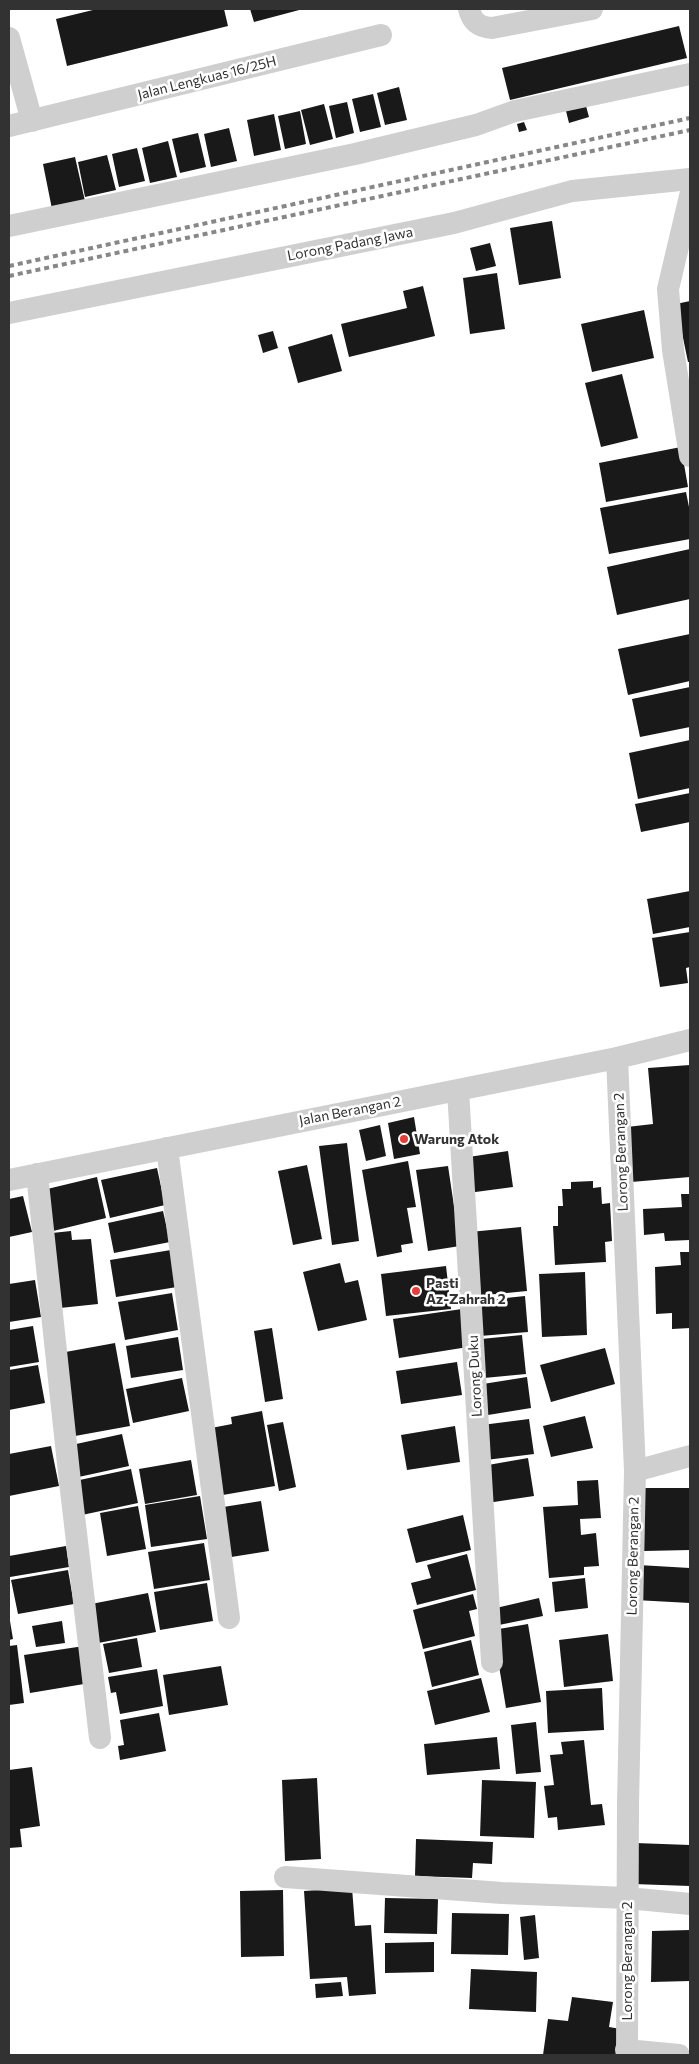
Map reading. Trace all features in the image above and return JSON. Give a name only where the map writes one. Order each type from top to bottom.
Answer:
[{"type":"street","points":[[469,9],[476,23],[482,27],[492,28],[592,9]]},
{"type":"street","name":"Jalan Lengkuas 16/25H","points":[[9,126],[381,35]]},
{"type":"street","points":[[9,38],[32,121]]},
{"type":"street","points":[[9,226],[355,154],[476,125],[515,111],[690,74]]},
{"type":"street","name":"Lorong Padang Jawa","points":[[9,313],[454,223],[572,191],[690,179]]},
{"type":"street","points":[[690,196],[668,289],[673,350],[690,456]]},
{"type":"street","name":"Jalan Berangan 2","points":[[9,1180],[617,1058],[690,1040]]},
{"type":"street","name":"Lorong Berangan 2","points":[[617,1058],[635,1471],[627,1898],[627,2053]]},
{"type":"street","name":"Lorong Duku","points":[[458,1090],[492,1662]]},
{"type":"street","points":[[167,1148],[230,1618]]},
{"type":"street","points":[[37,1174],[100,1738]]},
{"type":"street","points":[[635,1471],[690,1456]]},
{"type":"street","points":[[285,1877],[502,1893],[627,1898],[690,1904]]},
{"type":"street","points":[[627,2053],[679,2055]]},
{"type":"building","points":[[97,9],[224,9],[228,26],[67,66],[56,19]]},
{"type":"building","points":[[250,9],[303,9],[254,22]]},
{"type":"building","points":[[679,26],[687,58],[510,100],[502,68]]},
{"type":"building","points":[[399,87],[407,120],[385,125],[377,93]]},
{"type":"building","points":[[373,94],[381,127],[360,132],[352,99]]},
{"type":"building","points":[[347,102],[354,133],[336,138],[329,106]]},
{"type":"building","points":[[324,104],[333,139],[310,145],[301,110]]},
{"type":"building","points":[[586,106],[589,117],[569,123],[566,111]]},
{"type":"building","points":[[300,111],[306,144],[285,149],[278,116]]},
{"type":"building","points":[[274,114],[281,150],[254,156],[247,120]]},
{"type":"building","points":[[524,122],[527,130],[519,132],[517,124]]},
{"type":"building","points":[[229,128],[237,161],[211,167],[204,134]]},
{"type":"building","points":[[198,133],[206,167],[180,173],[172,139]]},
{"type":"building","points":[[168,141],[177,177],[150,183],[142,148]]},
{"type":"building","points":[[137,148],[145,181],[119,187],[112,154]]},
{"type":"building","points":[[107,155],[116,190],[85,197],[78,162]]},
{"type":"building","points":[[75,157],[85,201],[52,209],[43,164]]},
{"type":"building","points":[[552,221],[561,278],[519,285],[510,228]]},
{"type":"building","points":[[490,243],[496,266],[476,271],[470,248]]},
{"type":"building","points":[[497,273],[505,329],[470,334],[463,278]]},
{"type":"building","points":[[423,286],[435,336],[349,357],[341,324],[407,308],[403,291]]},
{"type":"building","points":[[690,301],[690,362],[688,362],[676,304]]},
{"type":"building","points":[[644,310],[654,358],[592,372],[581,324]]},
{"type":"building","points":[[273,331],[278,348],[263,353],[258,335]]},
{"type":"building","points":[[332,334],[342,371],[298,383],[288,347]]},
{"type":"building","points":[[622,374],[638,438],[601,447],[585,383]]},
{"type":"building","points":[[681,447],[688,487],[606,502],[599,463]]},
{"type":"building","points":[[686,492],[690,512],[690,539],[609,554],[600,508]]},
{"type":"building","points":[[690,549],[690,599],[617,615],[607,567]]},
{"type":"building","points":[[690,634],[690,681],[628,695],[618,649]]},
{"type":"building","points":[[690,687],[690,727],[640,737],[632,699]]},
{"type":"building","points":[[690,740],[690,788],[638,799],[629,753]]},
{"type":"building","points":[[690,793],[690,822],[641,832],[635,804]]},
{"type":"building","points":[[690,891],[690,927],[653,934],[647,899]]},
{"type":"building","points":[[690,932],[690,967],[686,968],[688,983],[660,987],[652,938]]},
{"type":"building","points":[[690,1065],[690,1177],[631,1182],[627,1127],[653,1124],[648,1068]]},
{"type":"building","name":"Warung Atok","points":[[414,1117],[420,1154],[394,1159],[388,1123]]},
{"type":"building","points":[[380,1125],[386,1156],[366,1161],[359,1130]]},
{"type":"building","points":[[347,1143],[359,1241],[332,1245],[319,1146]]},
{"type":"building","points":[[508,1151],[513,1187],[468,1193],[462,1158]]},
{"type":"building","points":[[408,1161],[416,1207],[407,1208],[413,1243],[401,1245],[402,1252],[377,1257],[362,1170]]},
{"type":"building","points":[[307,1165],[322,1239],[293,1245],[278,1171]]},
{"type":"building","points":[[448,1166],[460,1246],[428,1251],[416,1170]]},
{"type":"building","points":[[157,1168],[165,1205],[110,1218],[101,1180]]},
{"type":"building","points":[[97,1177],[106,1218],[49,1232],[39,1191]]},
{"type":"building","points":[[593,1181],[593,1188],[601,1187],[602,1204],[610,1203],[612,1241],[605,1242],[606,1262],[555,1265],[553,1226],[558,1226],[558,1206],[563,1206],[562,1189],[571,1189],[571,1182]]},
{"type":"building","points":[[681,1194],[690,1194],[690,1240],[665,1241],[664,1233],[644,1235],[643,1209],[682,1207]]},
{"type":"building","points":[[23,1196],[32,1232],[9,1237],[9,1199]]},
{"type":"building","points":[[163,1211],[170,1242],[114,1253],[108,1223]]},
{"type":"building","points":[[521,1227],[527,1291],[476,1296],[470,1232]]},
{"type":"building","points":[[71,1231],[72,1240],[91,1239],[98,1304],[60,1308],[52,1233]]},
{"type":"building","points":[[171,1250],[177,1287],[116,1297],[110,1260]]},
{"type":"building","points":[[680,1252],[690,1252],[690,1328],[672,1329],[672,1313],[656,1314],[655,1267],[681,1265]]},
{"type":"building","points":[[340,1263],[345,1283],[358,1280],[367,1320],[318,1331],[303,1272]]},
{"type":"building","name":"Pasti Az-Zahrah 2","points":[[446,1266],[451,1309],[386,1316],[381,1274]]},
{"type":"building","points":[[585,1272],[587,1335],[542,1337],[539,1274]]},
{"type":"building","points":[[35,1280],[41,1317],[9,1322],[9,1284]]},
{"type":"building","points":[[172,1293],[178,1330],[125,1340],[118,1302]]},
{"type":"building","points":[[525,1296],[528,1332],[480,1336],[477,1301]]},
{"type":"building","points":[[462,1309],[468,1347],[399,1358],[393,1319]]},
{"type":"building","points":[[33,1326],[39,1362],[9,1367],[9,1330]]},
{"type":"building","points":[[272,1328],[283,1399],[265,1402],[254,1331]]},
{"type":"building","points":[[522,1335],[526,1374],[484,1378],[481,1339]]},
{"type":"building","points":[[178,1337],[183,1370],[131,1378],[126,1346]]},
{"type":"building","points":[[115,1343],[130,1426],[75,1436],[60,1353]]},
{"type":"building","points":[[605,1348],[615,1384],[551,1402],[540,1365]]},
{"type":"building","points":[[457,1362],[462,1395],[401,1404],[396,1371]]},
{"type":"building","points":[[38,1365],[45,1403],[9,1410],[9,1370]]},
{"type":"building","points":[[527,1377],[531,1408],[488,1415],[483,1384]]},
{"type":"building","points":[[182,1378],[189,1411],[133,1423],[126,1389]]},
{"type":"building","points":[[262,1411],[275,1486],[217,1496],[206,1429],[232,1424],[231,1417]]},
{"type":"building","points":[[585,1416],[593,1448],[551,1457],[543,1426]]},
{"type":"building","points":[[529,1419],[534,1454],[486,1460],[482,1425]]},
{"type":"building","points":[[283,1422],[296,1487],[279,1491],[267,1425]]},
{"type":"building","points":[[455,1426],[460,1462],[407,1470],[401,1435]]},
{"type":"building","points":[[122,1434],[129,1466],[74,1478],[67,1446]]},
{"type":"building","points":[[51,1446],[59,1486],[9,1496],[9,1454]]},
{"type":"building","points":[[528,1458],[534,1496],[487,1503],[488,1465]]},
{"type":"building","points":[[191,1460],[197,1495],[145,1504],[139,1469]]},
{"type":"building","points":[[131,1469],[138,1503],[82,1515],[75,1481]]},
{"type":"building","points":[[598,1480],[601,1518],[580,1519],[581,1535],[596,1533],[599,1566],[584,1567],[584,1575],[549,1578],[543,1507],[578,1505],[577,1481]]},
{"type":"building","points":[[643,1488],[690,1488],[690,1550],[644,1551]]},
{"type":"building","points":[[200,1496],[207,1539],[151,1547],[145,1505]]},
{"type":"building","points":[[261,1501],[269,1551],[225,1558],[217,1508]]},
{"type":"building","points":[[138,1506],[146,1549],[107,1556],[100,1513]]},
{"type":"building","points":[[463,1515],[471,1550],[416,1563],[407,1529]]},
{"type":"building","points":[[204,1543],[210,1580],[154,1589],[148,1552]]},
{"type":"building","points":[[66,1546],[69,1567],[10,1577],[9,1556]]},
{"type":"building","points":[[467,1554],[476,1590],[417,1605],[411,1583],[431,1578],[427,1565]]},
{"type":"building","points":[[638,1565],[690,1568],[690,1603],[635,1600]]},
{"type":"building","points":[[68,1570],[74,1604],[18,1614],[11,1580]]},
{"type":"building","points":[[585,1578],[588,1608],[555,1612],[552,1582]]},
{"type":"building","points":[[207,1583],[213,1621],[160,1630],[154,1592]]},
{"type":"building","points":[[148,1593],[156,1632],[93,1644],[86,1605]]},
{"type":"building","points":[[473,1594],[477,1609],[469,1611],[475,1636],[423,1649],[413,1610]]},
{"type":"building","points":[[539,1598],[543,1616],[499,1625],[496,1608]]},
{"type":"building","points":[[9,1615],[13,1639],[9,1640]]},
{"type":"building","points":[[62,1621],[65,1643],[36,1647],[32,1626]]},
{"type":"building","points":[[528,1624],[541,1702],[506,1708],[493,1630]]},
{"type":"building","points":[[608,1634],[613,1681],[564,1687],[559,1640]]},
{"type":"building","points":[[137,1638],[142,1667],[109,1673],[103,1644]]},
{"type":"building","points":[[471,1640],[479,1675],[432,1687],[424,1652]]},
{"type":"building","points":[[17,1645],[24,1703],[9,1705],[9,1646]]},
{"type":"building","points":[[84,1646],[90,1683],[30,1693],[24,1655]]},
{"type":"building","points":[[221,1666],[228,1705],[169,1715],[163,1675]]},
{"type":"building","points":[[157,1669],[163,1706],[120,1714],[116,1692],[111,1693],[108,1677]]},
{"type":"building","points":[[481,1678],[490,1712],[435,1725],[427,1691]]},
{"type":"building","points":[[602,1688],[604,1730],[548,1733],[546,1691]]},
{"type":"building","points":[[159,1713],[166,1751],[120,1760],[118,1746],[124,1745],[120,1720]]},
{"type":"building","points":[[536,1722],[541,1772],[516,1774],[511,1725]]},
{"type":"building","points":[[497,1737],[500,1769],[427,1775],[424,1744]]},
{"type":"building","points":[[584,1740],[591,1805],[602,1804],[605,1825],[558,1830],[557,1817],[548,1818],[544,1786],[554,1785],[550,1755],[563,1754],[561,1742]]},
{"type":"building","points":[[32,1767],[40,1826],[20,1829],[22,1847],[9,1848],[9,1770]]},
{"type":"building","points":[[317,1778],[321,1859],[285,1861],[282,1780]]},
{"type":"building","points":[[482,1780],[536,1782],[534,1838],[480,1836]]},
{"type":"building","points":[[416,1839],[493,1842],[492,1864],[473,1863],[472,1878],[415,1876]]},
{"type":"building","points":[[635,1843],[690,1845],[690,1886],[633,1884]]},
{"type":"building","points":[[352,1888],[355,1926],[371,1925],[376,1994],[349,1996],[347,1977],[310,1979],[304,1891]]},
{"type":"building","points":[[283,1890],[284,1956],[241,1957],[240,1891]]},
{"type":"building","points":[[385,1898],[438,1899],[437,1934],[384,1933]]},
{"type":"building","points":[[452,1913],[509,1914],[508,1955],[451,1954]]},
{"type":"building","points":[[535,1915],[539,1958],[524,1960],[520,1917]]},
{"type":"building","points":[[690,1930],[690,1981],[651,1982],[652,1931]]},
{"type":"building","points":[[434,1942],[434,1972],[385,1973],[385,1943]]},
{"type":"building","points":[[471,1969],[537,1972],[536,2012],[469,2009]]},
{"type":"building","points":[[341,1982],[343,1996],[316,1998],[315,1984]]},
{"type":"building","points":[[572,1997],[613,2002],[609,2027],[621,2029],[617,2055],[543,2055],[548,2019],[568,2021]]},
{"type":"railway","points":[[9,266],[690,118]]},
{"type":"railway","points":[[9,276],[690,130]]},
{"type":"place","name":"Warung Atok","points":[[404,1139]]},
{"type":"place","name":"Pasti Az-Zahrah 2","points":[[416,1291]]}]
